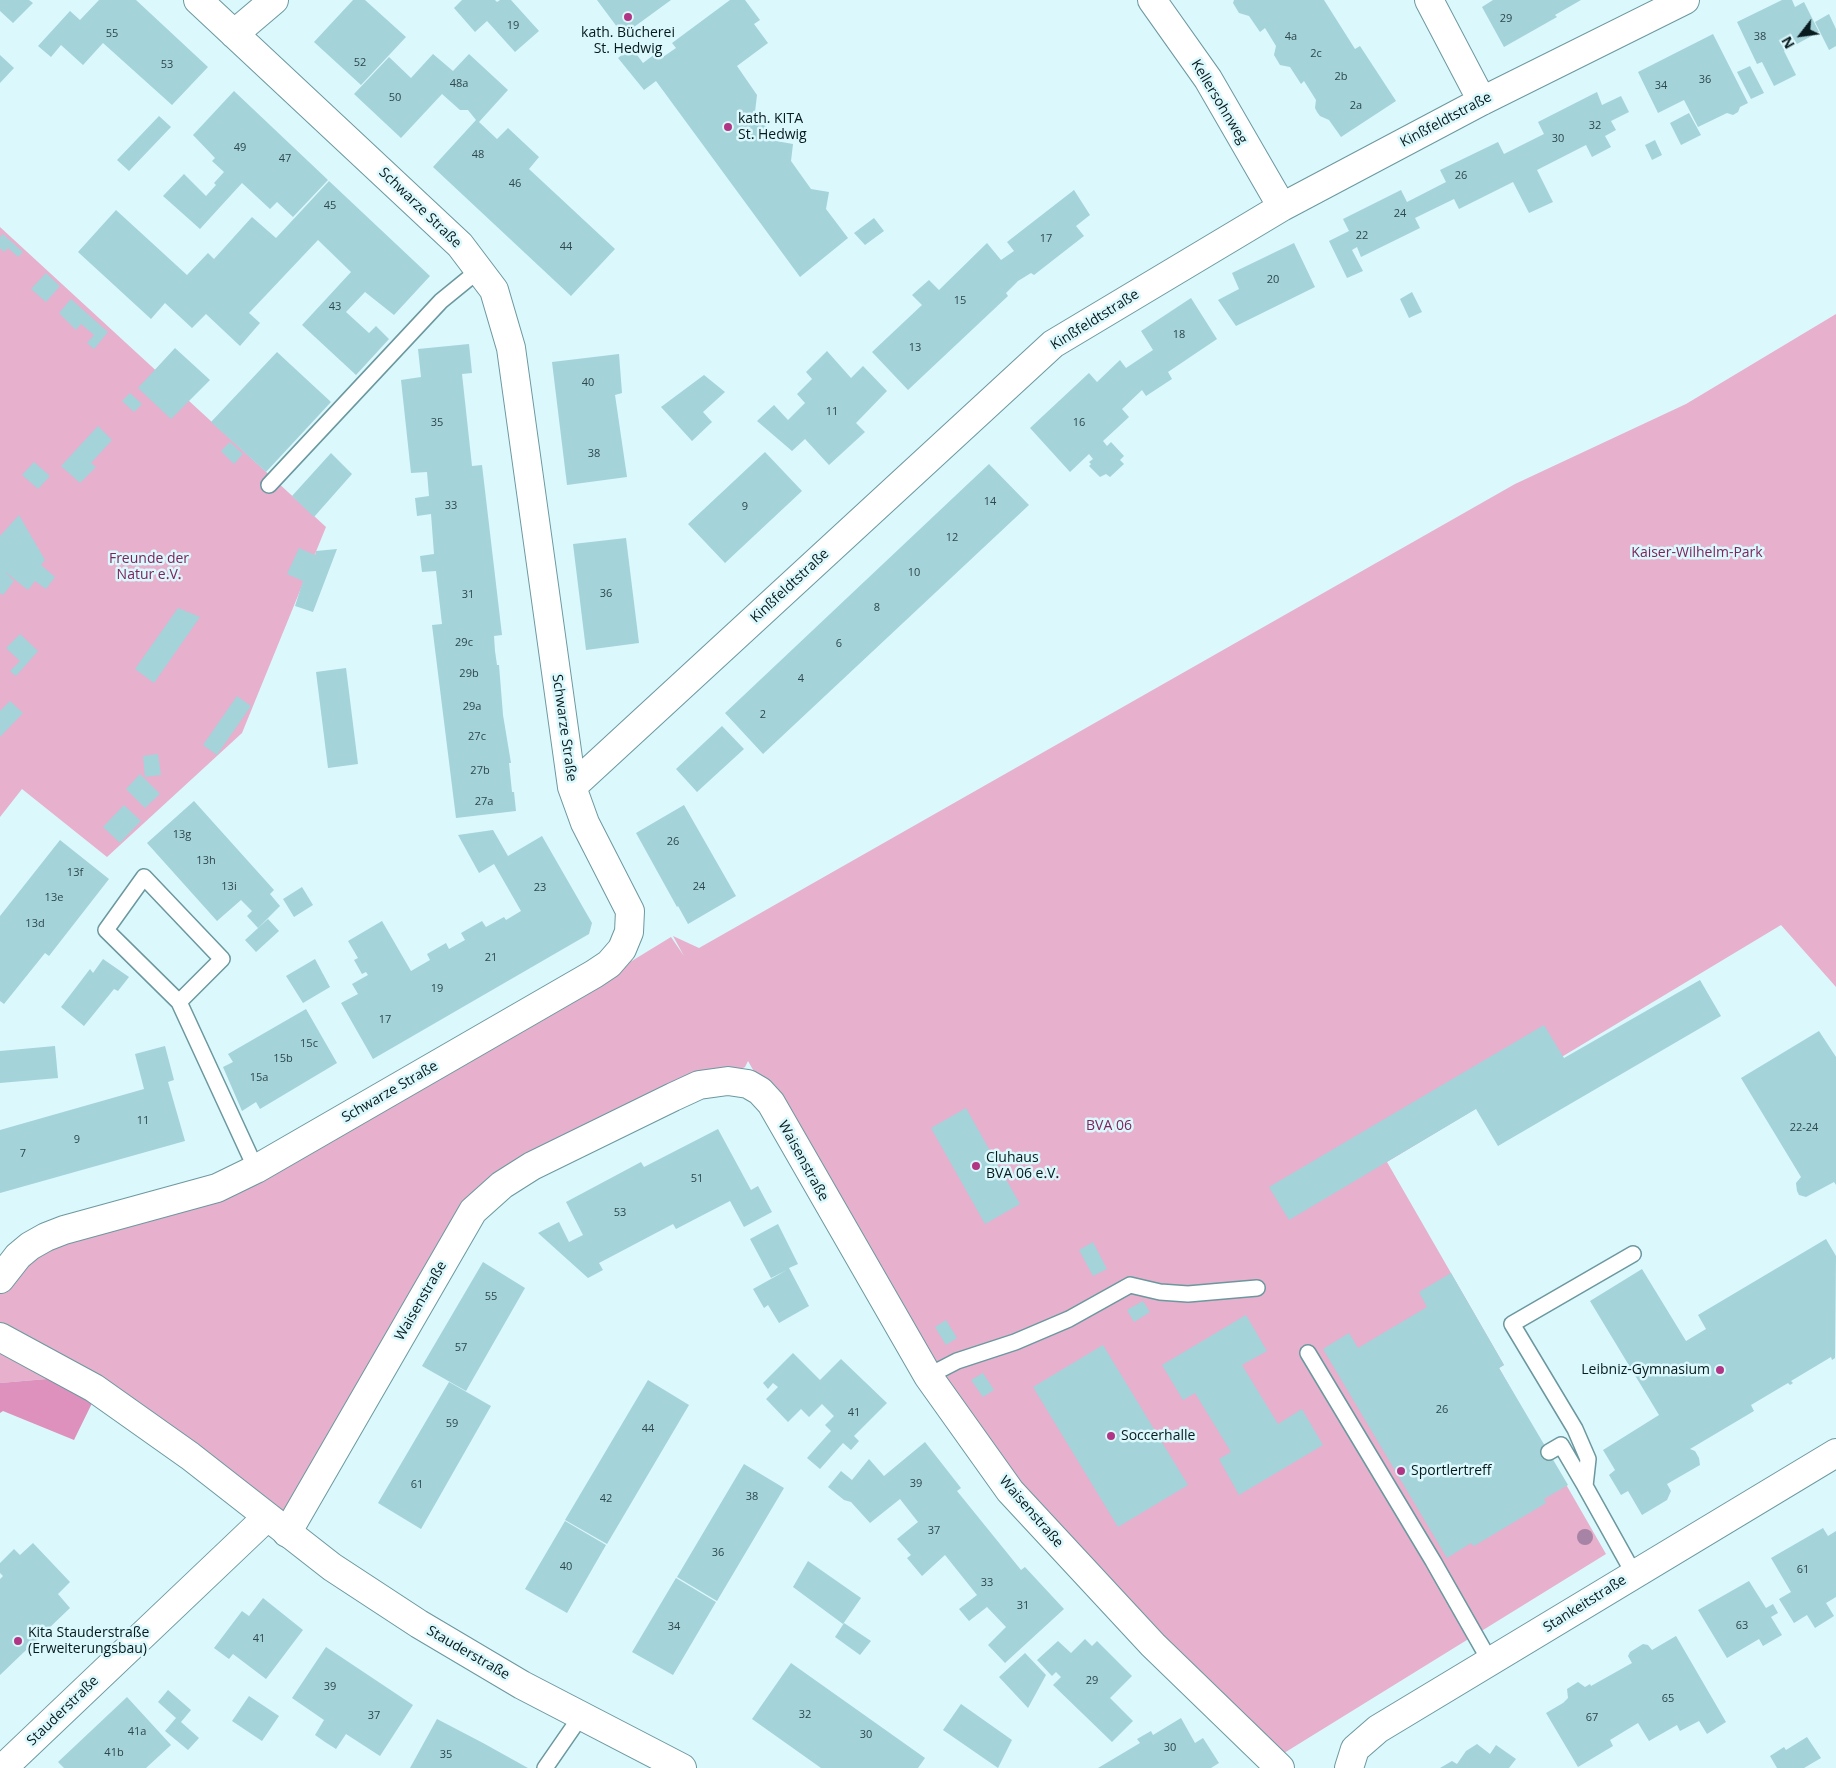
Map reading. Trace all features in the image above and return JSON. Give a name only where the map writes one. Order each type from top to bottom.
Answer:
[{"type":"street","name":"Schwarze Straße","points":[[0,1279],[24,1251],[46,1237],[64,1230],[217,1188],[256,1169],[594,974],[609,964],[622,949],[629,932],[630,910],[585,823],[572,787],[511,348],[494,290],[460,245],[198,0]]},
{"type":"street","points":[[234,34],[274,0]]},
{"type":"street","name":"Kellersohnweg","points":[[1152,0],[1208,79],[1282,207]]},
{"type":"street","points":[[1429,0],[1482,101]]},
{"type":"street","name":"Kinßfeldtstraße","points":[[572,787],[1053,344],[1282,207],[1482,101],[1685,0]]},
{"type":"street","name":"Waisenstraße","points":[[277,1525],[473,1211],[502,1185],[532,1166],[621,1121],[699,1086],[728,1081],[748,1084],[760,1091],[771,1103],[928,1376],[1010,1492],[1153,1645],[1280,1768]]},
{"type":"street","name":"Stauderstraße","points":[[0,1337],[94,1388],[190,1456],[332,1567],[460,1650],[682,1768]]},
{"type":"street","name":"Stankeitstraße","points":[[1349,1768],[1355,1749],[1378,1730],[1836,1453]]},
{"type":"street","name":"Stauderstraße","points":[[10,1766],[277,1525]]},
{"type":"lane","points":[[269,485],[441,301],[479,270]]},
{"type":"lane","points":[[180,1002],[222,959],[144,877],[106,930],[180,1002],[256,1169]]},
{"type":"lane","points":[[1585,1486],[1588,1459],[1575,1429],[1512,1324],[1632,1254]]},
{"type":"lane","points":[[928,1376],[957,1361],[1015,1342],[1061,1323],[1130,1285],[1160,1292],[1188,1294],[1257,1288]]},
{"type":"lane","points":[[1308,1353],[1433,1561],[1491,1663]]},
{"type":"lane","points":[[1549,1452],[1561,1445],[1634,1574]]},
{"type":"lane","points":[[544,1768],[581,1716]]},
{"type":"green space","name":"Freunde der Natur e.V.","points":[[0,227],[326,527],[242,733],[107,857],[22,789],[0,817]]},
{"type":"green space","name":"BVA 06","points":[[1836,314],[1836,987],[1781,925],[1387,1162],[1504,1365],[1499,1368],[1606,1554],[1276,1758],[1012,1488],[841,1225],[748,1061],[745,1067],[483,1204],[286,1530],[0,1336],[0,1285],[20,1259],[218,1192],[599,981],[671,937],[684,956],[673,936],[699,948],[1515,484],[1686,404]]},
{"type":"green space","points":[[0,1341],[70,1377],[0,1383]]},
{"type":"shaded area","points":[[70,1377],[97,1393],[74,1440],[3,1411],[0,1413],[0,1383]]},
{"type":"building","points":[[0,0],[29,0],[33,3],[13,23],[0,11]]},
{"type":"building","points":[[99,0],[136,0],[208,67],[172,105],[103,43],[83,65],[61,45],[51,57],[38,46],[70,11],[80,20]]},
{"type":"building","points":[[353,0],[365,0],[406,37],[361,85],[314,42]]},
{"type":"building","points":[[462,0],[495,0],[497,2],[500,0],[511,0],[539,31],[515,52],[487,21],[475,32],[454,8]]},
{"type":"building","name":"kath. Bücherei St. Hedwig","points":[[597,0],[671,0],[623,35]]},
{"type":"building","name":"kath. KITA St. Hedwig","points":[[730,0],[745,0],[760,20],[754,24],[768,43],[737,66],[757,95],[755,112],[776,141],[793,144],[791,161],[811,189],[829,192],[826,209],[848,238],[800,277],[656,81],[644,90],[618,58],[631,47],[643,63],[659,51],[663,57],[676,48],[672,43]]},
{"type":"building","points":[[1234,0],[1324,0],[1355,49],[1360,46],[1396,101],[1341,137],[1329,120],[1320,116],[1317,112],[1315,108],[1316,100],[1304,81],[1301,84],[1290,67],[1280,65],[1274,55],[1276,46],[1265,28],[1260,32],[1249,16],[1239,13],[1233,3]]},
{"type":"building","points":[[1493,0],[1581,0],[1555,15],[1557,17],[1504,47],[1482,7]]},
{"type":"building","points":[[1782,0],[1792,0],[1795,7],[1804,2],[1819,32],[1784,51],[1796,75],[1774,86],[1762,62],[1757,64],[1737,22]]},
{"type":"building","points":[[1829,14],[1836,29],[1836,46],[1829,50],[1815,22]]},
{"type":"building","points":[[1713,34],[1748,103],[1740,107],[1738,112],[1733,115],[1727,113],[1698,127],[1684,100],[1658,113],[1638,72]]},
{"type":"building","points":[[433,54],[453,71],[469,54],[508,90],[479,122],[497,139],[508,128],[539,157],[529,169],[615,249],[571,296],[433,167],[476,120],[468,110],[460,110],[442,94],[401,138],[354,94],[389,57],[411,78]]},
{"type":"building","points":[[0,55],[14,68],[0,83]]},
{"type":"building","points":[[1750,66],[1764,93],[1751,99],[1737,72]]},
{"type":"building","points":[[234,91],[328,180],[293,217],[277,202],[270,209],[242,183],[200,229],[163,196],[184,174],[206,196],[216,185],[214,183],[224,172],[212,161],[215,158],[193,135]]},
{"type":"building","points":[[1597,92],[1602,105],[1621,96],[1629,112],[1611,121],[1616,130],[1605,136],[1611,147],[1592,157],[1586,145],[1537,170],[1553,202],[1529,213],[1513,182],[1459,209],[1454,199],[1415,218],[1420,228],[1361,257],[1357,247],[1352,250],[1363,271],[1347,278],[1329,241],[1349,231],[1343,219],[1401,190],[1407,202],[1446,182],[1440,170],[1498,142],[1504,154],[1544,134],[1538,122]]},
{"type":"building","points":[[1689,113],[1701,135],[1681,145],[1670,123]]},
{"type":"building","points":[[159,116],[171,127],[129,171],[117,160]]},
{"type":"building","points":[[1655,140],[1662,155],[1652,160],[1645,145]]},
{"type":"building","points":[[329,181],[430,276],[394,315],[365,292],[346,312],[369,333],[376,326],[389,339],[356,375],[302,325],[351,272],[318,240],[249,313],[260,323],[240,346],[206,314],[192,328],[165,303],[151,319],[78,252],[116,210],[187,275],[208,253],[214,259],[252,217],[276,238]]},
{"type":"building","points":[[1074,190],[1090,215],[1076,226],[1084,236],[1034,275],[1031,273],[1018,281],[1006,293],[1008,296],[908,390],[872,352],[922,305],[912,295],[929,280],[939,290],[987,243],[1001,260],[1014,251],[1007,242]]},
{"type":"building","points":[[874,218],[884,231],[865,245],[854,233]]},
{"type":"building","points":[[3,234],[23,252],[18,257],[8,248],[4,252],[0,248],[0,237]]},
{"type":"building","points":[[1294,243],[1315,287],[1236,326],[1218,300],[1239,289],[1232,273]]},
{"type":"building","points":[[46,273],[60,286],[46,302],[31,289]]},
{"type":"building","points":[[1412,292],[1422,312],[1409,318],[1400,299]]},
{"type":"building","points":[[1191,298],[1217,339],[1168,372],[1172,379],[1146,396],[1142,390],[1122,409],[1129,417],[1103,441],[1107,446],[1111,442],[1124,456],[1120,460],[1124,464],[1110,477],[1106,474],[1100,477],[1089,466],[1091,464],[1089,462],[1093,459],[1089,454],[1070,472],[1030,428],[1089,373],[1097,382],[1120,360],[1126,368],[1153,350],[1141,331]]},
{"type":"building","points":[[71,299],[108,332],[94,349],[87,343],[94,335],[81,324],[76,330],[59,313]]},
{"type":"building","points":[[469,344],[472,373],[462,374],[472,466],[482,465],[502,635],[494,636],[495,651],[497,665],[499,665],[503,715],[516,811],[456,818],[432,625],[442,624],[436,571],[422,572],[420,556],[434,554],[431,514],[417,516],[415,498],[429,496],[427,472],[411,473],[401,380],[421,377],[418,349]]},
{"type":"building","points":[[175,348],[210,380],[171,419],[138,388]]},
{"type":"building","points":[[827,351],[851,378],[863,366],[887,391],[856,423],[865,432],[829,465],[805,439],[792,451],[757,421],[774,405],[788,420],[805,403],[797,394],[812,379],[806,372]]},
{"type":"building","points":[[277,352],[331,402],[266,472],[211,422]]},
{"type":"building","points":[[619,354],[622,393],[615,395],[627,477],[567,485],[552,362]]},
{"type":"building","points":[[704,375],[725,392],[703,412],[712,422],[692,441],[661,407]]},
{"type":"building","points":[[130,393],[142,404],[134,412],[122,401]]},
{"type":"building","points":[[98,426],[112,440],[91,463],[96,467],[80,483],[61,466]]},
{"type":"building","points":[[230,442],[243,454],[234,464],[221,451]]},
{"type":"building","points":[[765,452],[802,491],[725,563],[688,524]]},
{"type":"building","points":[[331,453],[352,474],[314,517],[292,496]]},
{"type":"building","points":[[34,462],[50,476],[38,489],[22,475]]},
{"type":"building","points":[[989,464],[1029,505],[763,754],[725,713]]},
{"type":"building","points":[[19,515],[45,560],[41,565],[55,577],[46,589],[35,581],[28,590],[4,571],[14,581],[3,595],[0,593],[0,536]]},
{"type":"building","points":[[626,538],[639,643],[586,650],[573,544]]},
{"type":"building","points":[[299,548],[315,555],[316,551],[337,549],[313,612],[295,606],[303,581],[287,574]]},
{"type":"building","points":[[178,608],[200,617],[154,683],[135,669]]},
{"type":"building","points":[[20,634],[38,651],[16,676],[10,671],[20,661],[6,648]]},
{"type":"building","points":[[346,668],[358,764],[328,768],[316,672]]},
{"type":"building","points":[[237,696],[251,706],[217,755],[203,745]]},
{"type":"building","points":[[10,701],[23,713],[0,737],[0,711]]},
{"type":"building","points":[[722,726],[744,749],[697,792],[676,769]]},
{"type":"building","points":[[158,754],[161,775],[145,777],[143,756]]},
{"type":"building","points":[[140,774],[160,794],[145,808],[126,789]]},
{"type":"building","points":[[194,801],[274,890],[270,894],[280,906],[258,928],[247,916],[252,911],[241,900],[217,921],[147,843]]},
{"type":"building","points":[[124,805],[141,821],[120,843],[103,827]]},
{"type":"building","points":[[684,805],[736,896],[688,924],[636,833]]},
{"type":"building","points":[[493,830],[508,856],[542,836],[592,923],[589,934],[373,1059],[341,1003],[358,994],[352,984],[368,975],[366,972],[362,974],[354,960],[358,958],[348,941],[382,921],[411,971],[430,960],[427,954],[446,943],[449,949],[465,940],[461,933],[482,921],[486,927],[504,917],[506,920],[521,911],[494,864],[479,873],[458,835]]},
{"type":"building","points":[[60,840],[109,879],[49,956],[45,953],[4,1004],[0,1001],[0,916]]},
{"type":"building","points":[[302,887],[313,905],[294,917],[283,899]]},
{"type":"building","points":[[268,919],[279,931],[256,952],[245,940]]},
{"type":"building","points":[[103,959],[129,977],[118,991],[114,989],[84,1026],[61,1007],[90,969],[93,973]]},
{"type":"building","points":[[315,959],[330,987],[303,1003],[286,976]]},
{"type":"building","points":[[1700,980],[1721,1016],[1498,1146],[1476,1109],[1289,1220],[1269,1187],[1544,1025],[1564,1058]]},
{"type":"building","points":[[306,1009],[337,1063],[260,1109],[256,1102],[242,1111],[223,1067],[233,1062],[228,1054]]},
{"type":"building","points":[[1819,1031],[1836,1057],[1836,1185],[1834,1182],[1806,1197],[1799,1195],[1797,1191],[1796,1183],[1801,1177],[1741,1078]]},
{"type":"building","points":[[55,1046],[58,1078],[0,1083],[0,1051]]},
{"type":"building","points":[[165,1046],[174,1080],[168,1082],[185,1141],[0,1193],[0,1130],[144,1089],[135,1054]]},
{"type":"building","name":"Cluhaus BVA 06 e.V.","points":[[966,1108],[1020,1204],[985,1224],[931,1128]]},
{"type":"building","points":[[718,1129],[751,1190],[758,1186],[772,1212],[744,1227],[730,1201],[676,1229],[673,1224],[599,1263],[603,1270],[588,1278],[538,1233],[559,1222],[569,1242],[583,1235],[566,1202],[641,1162],[644,1167]]},
{"type":"building","points":[[778,1224],[798,1264],[789,1268],[809,1306],[779,1323],[768,1305],[764,1308],[753,1289],[787,1270],[771,1278],[750,1239]]},
{"type":"building","name":"Leibniz-Gymnasium","points":[[1826,1239],[1836,1256],[1835,1358],[1832,1360],[1831,1357],[1791,1381],[1793,1383],[1790,1385],[1788,1383],[1751,1405],[1754,1411],[1690,1449],[1695,1451],[1700,1465],[1667,1484],[1671,1491],[1667,1500],[1642,1515],[1628,1491],[1621,1495],[1609,1475],[1615,1470],[1603,1450],[1659,1415],[1590,1301],[1642,1269],[1686,1341],[1706,1329],[1698,1315]]},
{"type":"building","points":[[1093,1242],[1107,1269],[1093,1276],[1079,1250]]},
{"type":"building","points":[[483,1262],[525,1288],[466,1391],[422,1366]]},
{"type":"building","points":[[1451,1273],[1504,1365],[1499,1368],[1568,1485],[1544,1499],[1546,1503],[1474,1546],[1471,1543],[1447,1558],[1323,1349],[1349,1333],[1358,1348],[1427,1307],[1419,1292]]},
{"type":"building","points":[[1143,1301],[1150,1312],[1134,1322],[1127,1310]]},
{"type":"building","points":[[1246,1315],[1267,1351],[1242,1365],[1278,1424],[1302,1409],[1323,1445],[1239,1495],[1219,1459],[1231,1452],[1195,1393],[1183,1400],[1162,1365]]},
{"type":"building","points":[[946,1320],[957,1338],[946,1345],[935,1327]]},
{"type":"building","name":"Soccerhalle","points":[[1103,1345],[1188,1485],[1118,1527],[1033,1387]]},
{"type":"building","points":[[793,1353],[820,1380],[841,1359],[887,1403],[854,1436],[859,1441],[851,1450],[843,1443],[820,1469],[807,1458],[831,1431],[825,1425],[834,1416],[822,1404],[809,1417],[801,1409],[788,1422],[766,1399],[778,1387],[773,1383],[768,1389],[763,1383]]},
{"type":"building","points":[[983,1373],[994,1390],[983,1397],[971,1380]]},
{"type":"building","points":[[648,1380],[689,1405],[607,1544],[565,1520]]},
{"type":"building","points":[[449,1382],[491,1406],[421,1529],[378,1503]]},
{"type":"building","points":[[925,1442],[961,1488],[957,1491],[1021,1570],[1025,1567],[1064,1609],[1005,1663],[988,1645],[1006,1627],[987,1607],[969,1621],[959,1609],[977,1595],[945,1555],[922,1576],[907,1558],[911,1555],[897,1539],[918,1522],[900,1499],[870,1523],[851,1502],[844,1500],[828,1487],[841,1471],[852,1480],[869,1459],[884,1476]]},
{"type":"building","points":[[744,1464],[784,1488],[717,1601],[677,1577]]},
{"type":"building","points":[[565,1521],[606,1545],[567,1613],[525,1589]]},
{"type":"building","points":[[1823,1528],[1828,1536],[1836,1531],[1836,1597],[1826,1603],[1834,1616],[1815,1628],[1807,1615],[1794,1623],[1779,1599],[1791,1592],[1771,1558]]},
{"type":"building","name":"Kita Stauderstraße (Erweiterungsbau)","points":[[33,1543],[70,1582],[58,1594],[70,1608],[0,1675],[0,1579],[3,1576],[0,1573],[0,1563],[14,1549],[20,1555]]},
{"type":"building","points":[[808,1561],[861,1598],[843,1624],[793,1587]]},
{"type":"building","points":[[676,1578],[716,1602],[673,1675],[632,1652]]},
{"type":"building","points":[[1749,1581],[1766,1608],[1773,1604],[1778,1613],[1771,1617],[1782,1635],[1763,1646],[1759,1639],[1727,1658],[1698,1610]]},
{"type":"building","points":[[263,1598],[303,1630],[266,1679],[233,1654],[229,1659],[214,1648],[242,1611],[249,1616]]},
{"type":"building","points":[[844,1623],[871,1641],[860,1655],[835,1637]]},
{"type":"building","points":[[1676,1636],[1726,1722],[1707,1734],[1699,1721],[1680,1731],[1677,1725],[1649,1741],[1638,1723],[1610,1740],[1613,1746],[1578,1767],[1546,1713],[1563,1703],[1568,1698],[1567,1689],[1578,1682],[1585,1687],[1590,1684],[1591,1686],[1632,1663],[1628,1656],[1630,1652],[1643,1644],[1648,1645],[1652,1650]]},
{"type":"building","points":[[1085,1639],[1092,1646],[1097,1641],[1132,1676],[1110,1698],[1133,1721],[1112,1742],[1053,1685],[1061,1677],[1056,1672],[1052,1676],[1037,1660],[1058,1641],[1071,1653]]},
{"type":"building","points":[[326,1647],[413,1705],[380,1756],[346,1734],[336,1749],[325,1742],[315,1735],[324,1720],[292,1698]]},
{"type":"building","points":[[1025,1653],[1046,1675],[1028,1708],[999,1677]]},
{"type":"building","points":[[791,1663],[925,1758],[918,1768],[821,1768],[752,1719]]},
{"type":"building","points":[[168,1690],[191,1710],[181,1722],[199,1738],[188,1750],[165,1731],[176,1718],[158,1702]]},
{"type":"building","points":[[249,1696],[279,1716],[262,1741],[232,1721]]},
{"type":"building","points":[[127,1697],[171,1745],[146,1768],[64,1768],[58,1762]]},
{"type":"building","points":[[961,1704],[1012,1740],[998,1768],[943,1730]]},
{"type":"building","points":[[1181,1718],[1195,1743],[1203,1738],[1219,1763],[1211,1768],[1098,1768],[1140,1743],[1137,1739],[1151,1731],[1153,1735]]},
{"type":"building","points":[[437,1719],[483,1743],[528,1768],[410,1768]]},
{"type":"building","points":[[1807,1737],[1821,1758],[1804,1768],[1777,1768],[1770,1756],[1784,1747],[1786,1750]]},
{"type":"building","points":[[1477,1744],[1490,1754],[1496,1745],[1516,1759],[1509,1768],[1440,1768],[1452,1761],[1457,1764],[1466,1751]]},
{"type":"place","name":"kath. Bücherei St. Hedwig","points":[[628,17]]},
{"type":"place","name":"kath. KITA St. Hedwig","points":[[728,127]]},
{"type":"place","name":"Cluhaus BVA 06 e.V.","points":[[976,1166]]},
{"type":"place","name":"Leibniz-Gymnasium","points":[[1720,1370]]},
{"type":"place","name":"Soccerhalle","points":[[1111,1436]]},
{"type":"place","name":"Sportlertreff","points":[[1401,1471]]},
{"type":"place","name":"Kita Stauderstraße (Erweiterungsbau)","points":[[18,1641]]},
{"type":"park label","name":"Kaiser-Wilhelm-Park","points":[[1697,553]]}]
